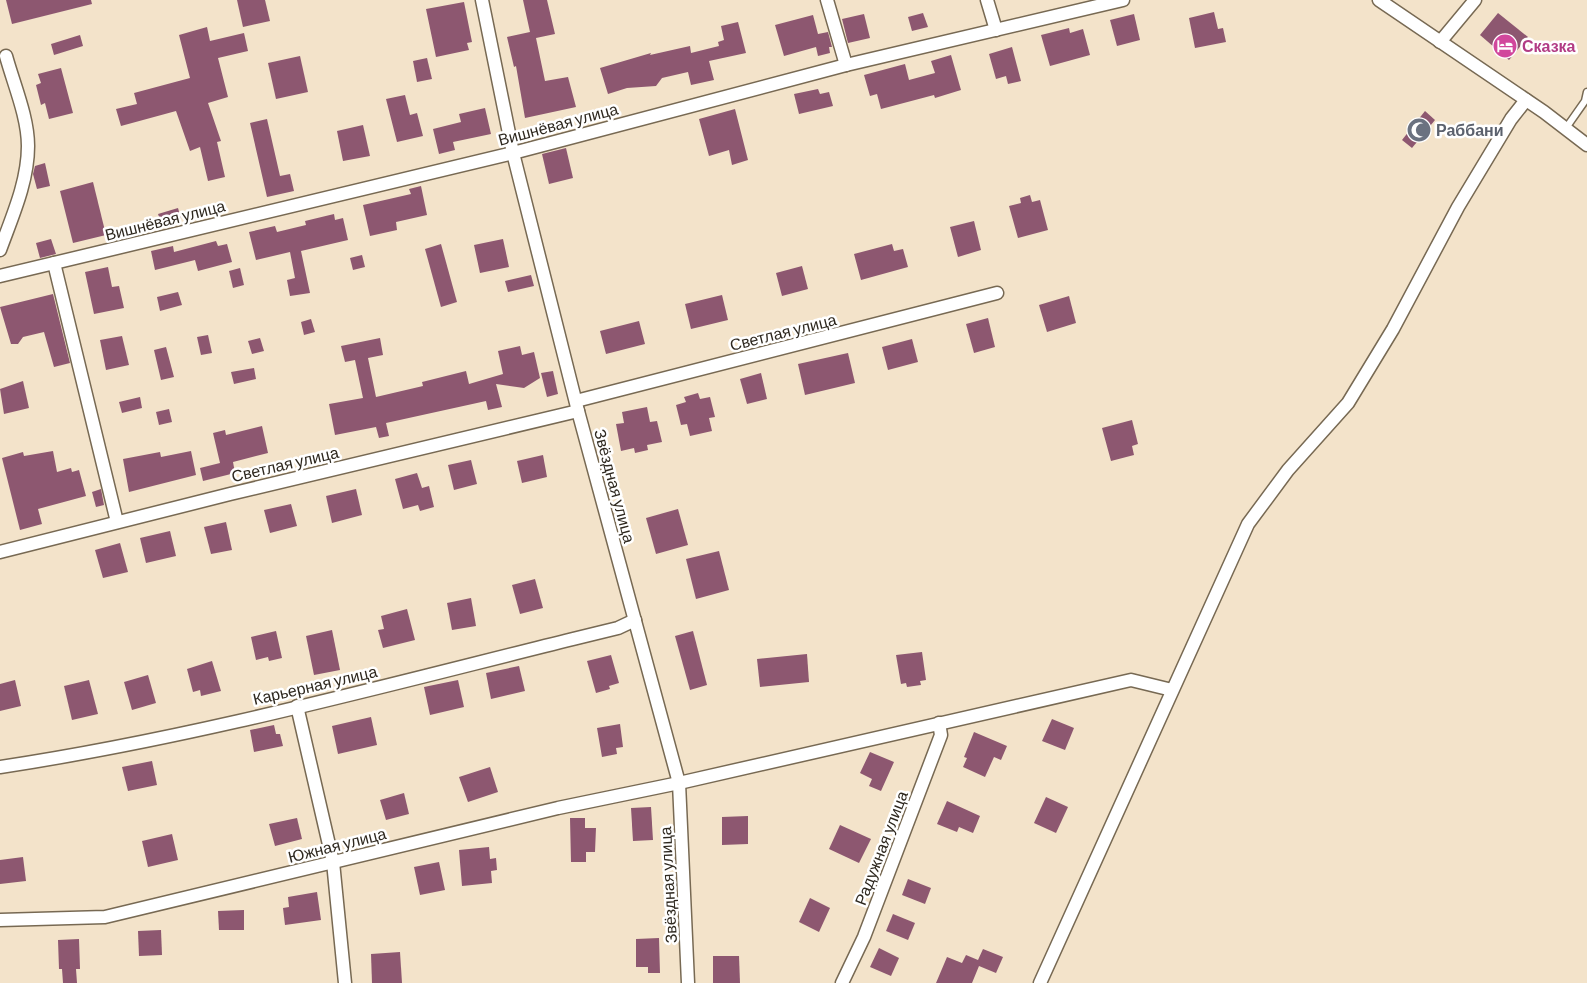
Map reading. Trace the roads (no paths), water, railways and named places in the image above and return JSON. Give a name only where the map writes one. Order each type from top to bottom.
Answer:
[{"type":"street","name":"Звёздная улица","points":[[482,0],[513,153],[577,406],[679,783],[688,983]]},
{"type":"street","points":[[827,0],[846,65]]},
{"type":"street","points":[[987,0],[996,30]]},
{"type":"street","name":"Вишнёвая улица","points":[[0,276],[513,153],[846,65],[1123,0]]},
{"type":"street","points":[[1379,0],[1544,112],[1587,145]]},
{"type":"street","points":[[1440,42],[1475,0]]},
{"type":"street","points":[[0,250],[16,207],[26,172],[28,146],[25,124],[6,56]]},
{"type":"street","points":[[1040,983],[1248,524],[1288,470],[1348,403],[1393,329],[1458,206],[1512,119],[1526,100]]},
{"type":"street","points":[[54,263],[117,522]]},
{"type":"street","name":"Светлая улица","points":[[0,552],[577,406],[997,292]]},
{"type":"street","name":"Карьерная улица","points":[[0,767],[74,756],[297,706],[618,628],[635,620]]},
{"type":"street","name":"Южная улица","points":[[0,920],[105,918],[558,808],[679,783],[1131,680],[1172,690]]},
{"type":"street","points":[[297,706],[333,862],[346,983]]},
{"type":"street","name":"Радужная улица","points":[[842,983],[864,937],[941,735],[938,723]]},
{"type":"lane","points":[[1566,128],[1585,101],[1587,92]]},
{"type":"place","name":"Сказка","points":[[1505,46]]},
{"type":"place","name":"Раббани","points":[[1419,130]]}]
